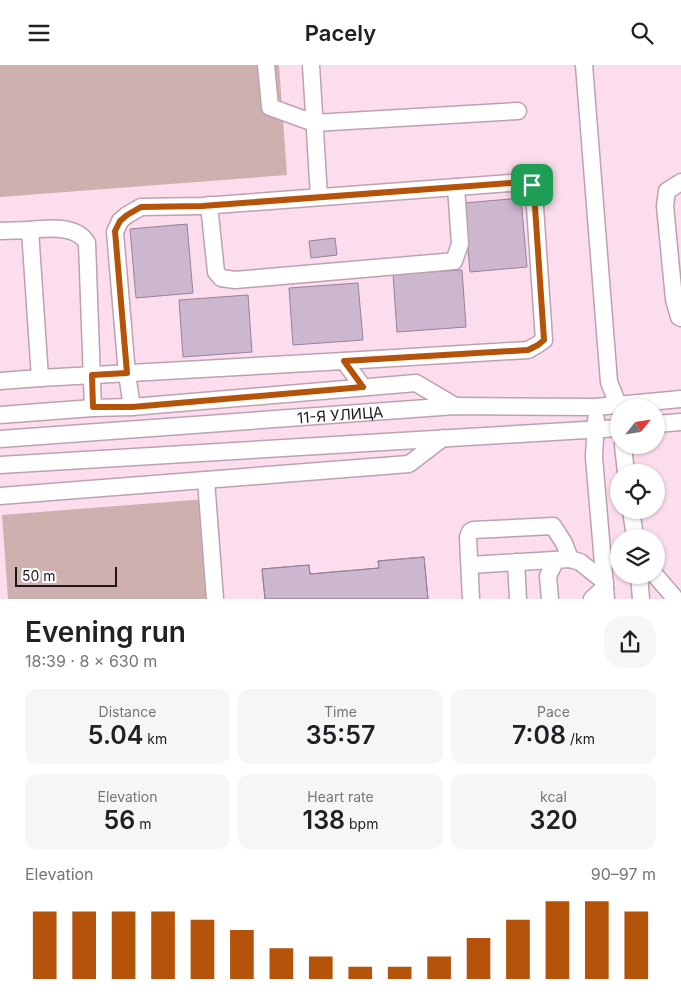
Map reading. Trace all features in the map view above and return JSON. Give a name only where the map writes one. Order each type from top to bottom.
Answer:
[{"type":"street","points":[[266,65],[270,107],[314,123],[518,111]]},
{"type":"street","points":[[311,65],[319,197]]},
{"type":"street","points":[[584,65],[608,382],[615,399]]},
{"type":"street","points":[[0,381],[40,378],[127,373],[344,361],[528,350],[544,340],[532,185],[524,182],[209,205],[141,207],[120,221],[115,231],[127,373],[132,407]]},
{"type":"street","points":[[681,182],[666,191],[664,205],[674,299],[679,317],[681,318]]},
{"type":"street","points":[[209,205],[216,272],[221,278],[235,280],[454,261],[460,244],[456,187]]},
{"type":"street","points":[[0,231],[50,228],[67,230],[83,236],[87,243],[93,407]]},
{"type":"street","points":[[30,230],[40,378]]},
{"type":"street","points":[[344,361],[363,387]]},
{"type":"street","points":[[605,589],[594,457],[596,407],[608,382]]},
{"type":"street","points":[[0,415],[93,407],[132,407],[416,383],[455,406]]},
{"type":"street","name":"11-Я УЛИЦА","points":[[665,401],[681,399]]},
{"type":"street","name":"11-Я УЛИЦА","points":[[0,439],[455,406],[610,407]]},
{"type":"street","points":[[665,423],[681,422]]},
{"type":"street","name":"11-Я УЛИЦА","points":[[0,465],[610,428]]},
{"type":"street","points":[[0,495],[409,464],[443,438]]},
{"type":"street","points":[[206,480],[215,599]]},
{"type":"street","points":[[471,599],[468,537],[470,532],[475,530],[553,527],[564,543],[563,559],[548,576],[550,599]]},
{"type":"street","points":[[470,565],[563,559],[580,562],[605,589]]},
{"type":"street","points":[[516,562],[518,599]]},
{"type":"street","points":[[640,584],[641,599]]},
{"type":"street","points":[[663,584],[674,599]]},
{"type":"street","points":[[592,599],[605,589]]},
{"type":"shaded area","points":[[0,65],[279,65],[287,175],[0,197]]},
{"type":"shaded area","points":[[206,499],[215,599],[8,599],[2,515]]},
{"type":"building","points":[[521,198],[527,267],[470,272],[464,203]]},
{"type":"building","points":[[187,224],[193,293],[136,298],[130,229]]},
{"type":"building","points":[[335,238],[337,255],[311,258],[309,241]]},
{"type":"building","points":[[462,270],[466,327],[397,332],[393,274]]},
{"type":"building","points":[[358,283],[363,340],[293,345],[289,288]]},
{"type":"building","points":[[248,295],[252,352],[183,357],[179,300]]},
{"type":"building","points":[[424,557],[428,599],[265,599],[262,569],[309,565],[310,574],[379,568],[378,561]]},
{"type":"building","points":[[424,557],[428,599],[265,599],[262,569],[309,565],[310,574],[379,568],[378,561]]},
{"type":"route","points":[[524,182],[532,185],[544,340],[538,345],[528,350],[344,361],[363,387],[132,407],[93,407],[92,375],[127,373],[115,231],[120,221],[141,207],[202,206],[524,182]]}]
